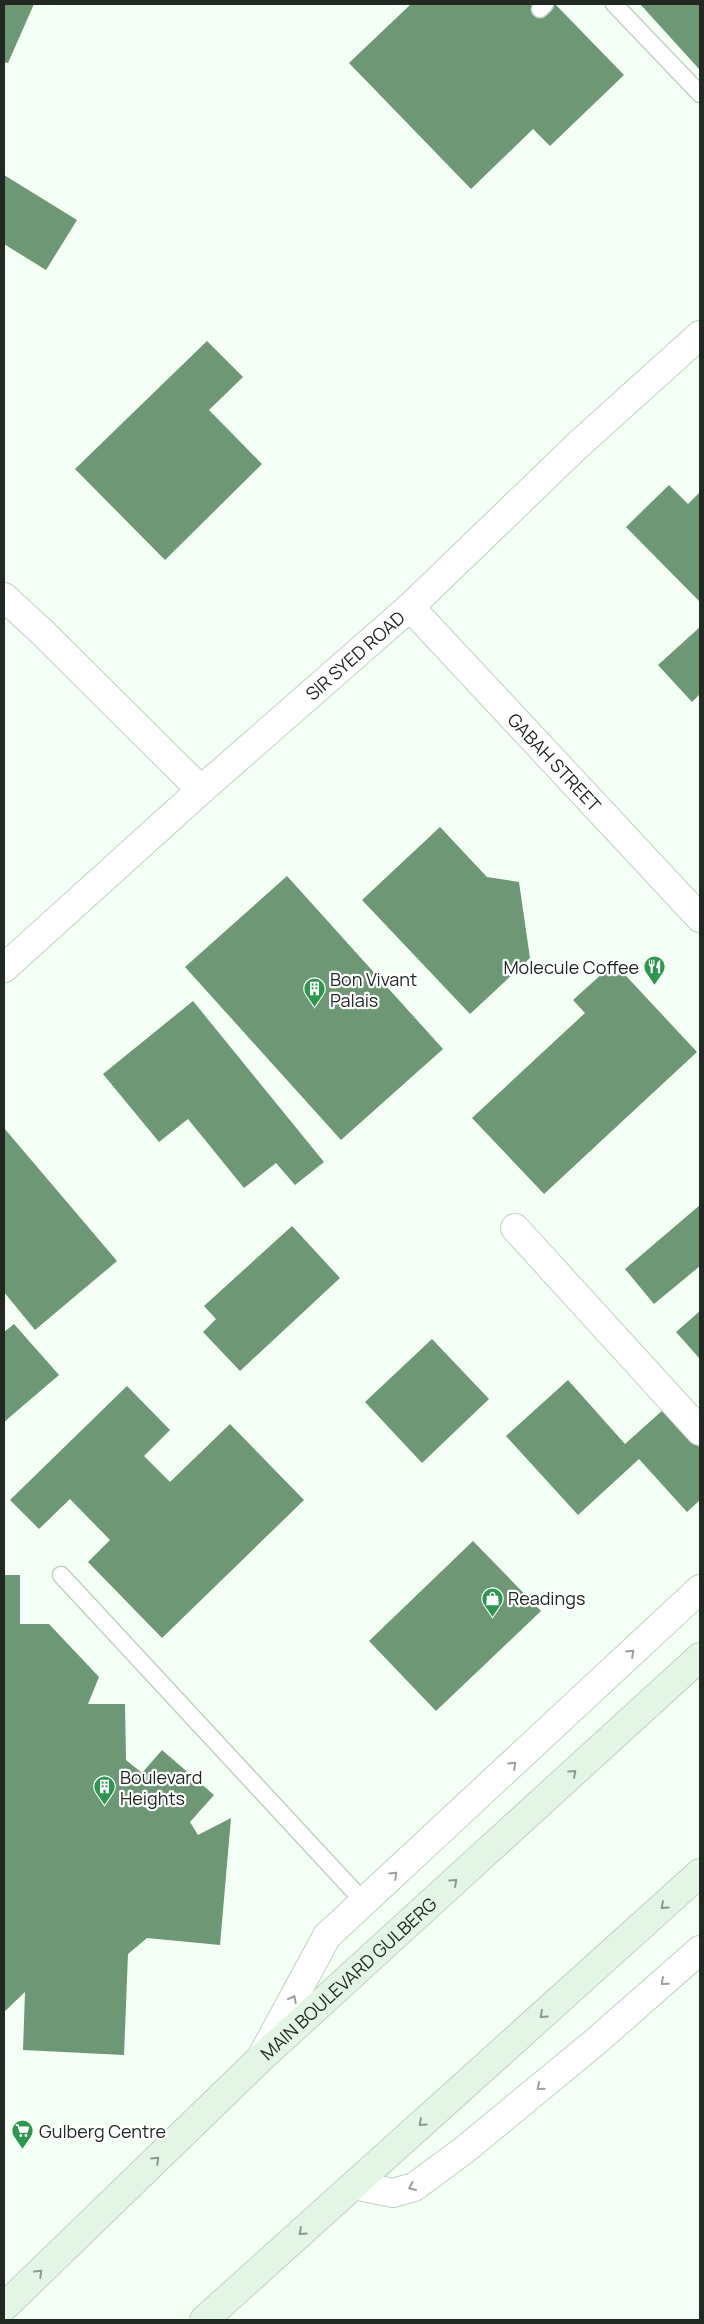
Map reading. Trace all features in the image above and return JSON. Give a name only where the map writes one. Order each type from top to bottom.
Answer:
[{"type":"main road","name":"MAIN BOULEVARD GULBERG","points":[[4,2307],[261,2058],[700,1657]]},
{"type":"main road","points":[[204,2320],[700,1874]]},
{"type":"street","name":"SIR SYED ROAD","points":[[4,968],[201,790],[410,606],[578,445],[700,335]]},
{"type":"street","points":[[4,597],[41,631],[201,790]]},
{"type":"street","name":"GABAH STREET","points":[[410,606],[700,918]]},
{"type":"street","points":[[515,1228],[700,1431]]},
{"type":"street","points":[[261,2058],[327,1936],[700,1589]]},
{"type":"street","points":[[354,2185],[393,2193],[414,2187],[463,2151],[700,1950]]},
{"type":"lane","points":[[614,4],[700,94]]},
{"type":"lane","points":[[61,1575],[364,1902]]},
{"type":"building","points":[[4,4],[34,4],[8,63],[4,62]]},
{"type":"building","points":[[411,4],[555,4],[624,75],[550,146],[533,129],[471,189],[349,63]]},
{"type":"building","points":[[640,4],[700,4],[700,70]]},
{"type":"building","points":[[4,175],[77,220],[46,270],[4,244]]},
{"type":"building","points":[[207,341],[243,377],[209,410],[262,464],[165,560],[75,469]]},
{"type":"building","points":[[669,485],[688,504],[700,492],[700,602],[626,527]]},
{"type":"building","points":[[700,627],[700,694],[692,702],[658,665]]},
{"type":"building","points":[[440,827],[487,877],[519,882],[530,958],[470,1014],[362,900]]},
{"type":"building","name":"Bon Vivant Palais","points":[[287,876],[443,1049],[341,1140],[185,967]]},
{"type":"building","points":[[614,963],[697,1052],[544,1194],[472,1118],[585,1013],[573,1000]]},
{"type":"building","points":[[193,1001],[324,1162],[295,1185],[276,1163],[244,1188],[188,1119],[159,1142],[103,1074]]},
{"type":"building","points":[[4,1128],[117,1261],[35,1330],[4,1292]]},
{"type":"building","points":[[700,1205],[700,1266],[654,1304],[625,1269]]},
{"type":"building","points":[[292,1226],[340,1278],[240,1371],[203,1332],[216,1319],[204,1306]]},
{"type":"building","points":[[700,1311],[700,1359],[676,1332]]},
{"type":"building","points":[[14,1324],[59,1375],[4,1422],[4,1332]]},
{"type":"building","points":[[432,1339],[489,1399],[422,1463],[365,1402]]},
{"type":"building","points":[[568,1380],[625,1444],[664,1409],[700,1448],[700,1500],[687,1512],[639,1459],[578,1515],[506,1436]]},
{"type":"building","points":[[127,1386],[170,1430],[144,1456],[170,1482],[230,1424],[304,1500],[162,1638],[88,1562],[110,1540],[70,1499],[39,1529],[10,1500]]},
{"type":"building","points":[[473,1541],[541,1611],[436,1711],[369,1641]]},
{"type":"building","name":"Boulevard Heights","points":[[4,1575],[20,1575],[20,1624],[49,1624],[99,1677],[88,1704],[125,1704],[126,1760],[142,1773],[162,1750],[214,1795],[190,1822],[198,1835],[231,1818],[220,1945],[147,1938],[128,1954],[124,2055],[23,2050],[25,1992],[4,2012]]},
{"type":"place","name":"Molecule Coffee","points":[[655,986]]},
{"type":"place","name":"Bon Vivant Palais","points":[[314,1008]]},
{"type":"place","name":"Readings","points":[[492,1617]]},
{"type":"place","name":"Boulevard Heights","points":[[104,1806]]},
{"type":"place","name":"Gulberg Centre","points":[[23,2150]]}]
